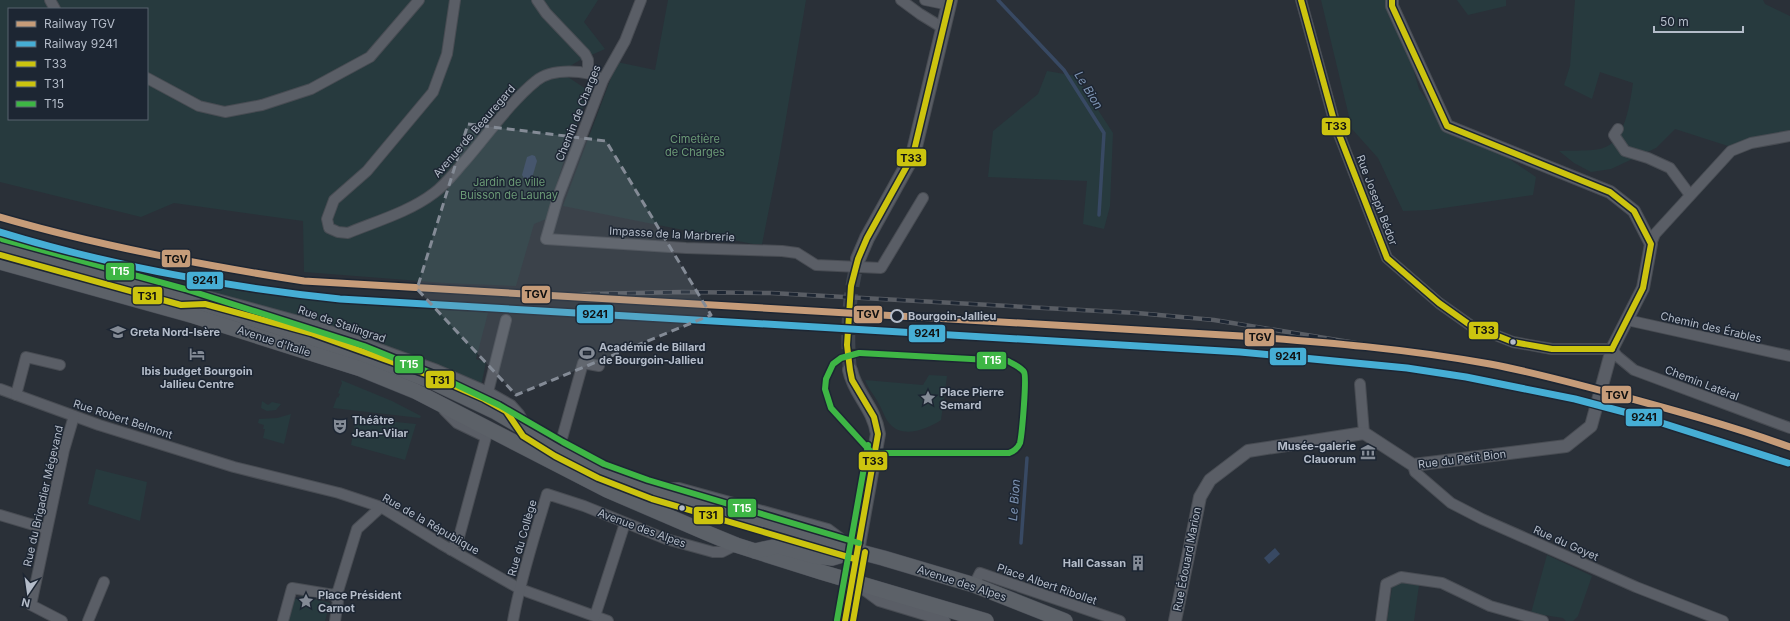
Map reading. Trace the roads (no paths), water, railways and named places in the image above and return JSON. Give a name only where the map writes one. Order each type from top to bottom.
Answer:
[{"type":"main road","points":[[858,259],[867,238],[913,155],[949,3]]},
{"type":"main road","name":"Avenue d'Italie","points":[[0,247],[183,298],[362,354],[433,382]]},
{"type":"main road","name":"Avenue d'Italie","points":[[0,262],[190,315],[347,364],[433,401]]},
{"type":"main road","points":[[846,621],[878,434],[874,417],[852,380],[850,370]]},
{"type":"main road","name":"Avenue des Alpes","points":[[433,382],[496,412],[559,450],[601,471],[654,491],[826,543],[974,585],[1065,621]]},
{"type":"main road","name":"Avenue des Alpes","points":[[433,401],[607,490],[736,545],[986,621]]},
{"type":"main road","points":[[754,551],[778,546],[814,556],[832,558],[857,551]]},
{"type":"street","points":[[148,79],[199,106],[225,112],[262,105],[311,89],[370,57],[420,0]]},
{"type":"street","name":"Avenue de Beauregard","points":[[455,0],[447,54],[433,92],[367,171],[334,200],[327,219],[329,228],[338,232],[348,233],[411,208],[434,193],[449,179],[518,98],[537,79],[554,73],[588,73],[603,80]]},
{"type":"street","points":[[537,0],[546,13],[585,54],[588,60],[588,73]]},
{"type":"street","name":"Chemin de Charges","points":[[546,239],[558,197],[603,80],[625,41],[641,0]]},
{"type":"street","points":[[901,0],[943,28]]},
{"type":"street","points":[[925,0],[949,3]]},
{"type":"street","name":"Rue Joseph Bédor","points":[[1301,0],[1335,124],[1387,258],[1439,303],[1470,325],[1513,342],[1552,349],[1612,349]]},
{"type":"street","points":[[1392,0],[1392,6],[1448,126],[1610,192],[1634,211],[1651,244]]},
{"type":"street","points":[[1618,129],[1614,135],[1625,151],[1648,158],[1670,168],[1690,195]]},
{"type":"street","points":[[1651,244],[1655,234],[1731,151],[1751,143],[1790,136]]},
{"type":"street","name":"Impasse de la Marbrerie","points":[[546,239],[797,253],[816,265],[881,268],[924,198]]},
{"type":"street","name":"Rue du Petit Bion","points":[[1364,433],[1413,465],[1566,446],[1591,426],[1612,349],[1644,288],[1651,244]]},
{"type":"street","name":"Rue de Stalingrad","points":[[183,298],[206,296],[313,325],[437,370],[488,392],[511,406],[519,414],[528,430]]},
{"type":"street","points":[[488,392],[506,320]]},
{"type":"street","name":"Chemin des Érables","points":[[1627,320],[1790,356]]},
{"type":"street","name":"Chemin Latéral","points":[[1612,349],[1617,356],[1634,370],[1790,428]]},
{"type":"street","points":[[16,395],[26,357],[60,365]]},
{"type":"street","points":[[559,450],[583,363],[599,366]]},
{"type":"street","points":[[1360,384],[1364,433]]},
{"type":"street","name":"Rue Robert Belmont","points":[[2,390],[74,416],[234,467]]},
{"type":"street","points":[[433,401],[457,423],[486,437],[459,537],[451,550]]},
{"type":"street","name":"Rue du Brigadier Mégevand","points":[[62,621],[30,605],[64,450],[74,416]]},
{"type":"street","name":"Rue Édouard Marion","points":[[1175,621],[1200,497],[1210,480],[1248,451],[1364,433]]},
{"type":"street","name":"Rue du Goyet","points":[[1413,465],[1415,472],[1451,503],[1482,519],[1708,618],[1723,621]]},
{"type":"street","name":"Rue de la République","points":[[234,467],[340,493],[381,507],[451,550],[520,589],[608,621]]},
{"type":"street","name":"Avenue des Alpes","points":[[547,494],[584,506],[666,539],[713,552],[722,552],[736,545]]},
{"type":"street","name":"Rue du Collège","points":[[513,621],[517,595],[547,494]]},
{"type":"street","points":[[334,595],[338,590],[357,529],[381,507]]},
{"type":"street","points":[[0,515],[47,529]]},
{"type":"street","points":[[595,616],[625,523]]},
{"type":"street","name":"Place Albert Ribollet","points":[[974,585],[980,573],[1120,621]]},
{"type":"street","points":[[1381,621],[1386,584],[1401,577],[1442,583],[1490,606],[1543,621]]},
{"type":"street","name":"Avenue des Alpes","points":[[852,581],[879,601],[944,621]]},
{"type":"street","points":[[88,621],[104,582]]},
{"type":"street","points":[[283,621],[292,588],[334,595],[338,601],[335,621]]},
{"type":"water","points":[[532,155],[535,156],[537,161],[532,178],[525,180],[522,175],[527,157]]},
{"type":"water","points":[[1275,548],[1280,554],[1269,564],[1264,558]]},
{"type":"waterway","name":"Le Bion","points":[[998,0],[1064,70],[1104,133],[1099,215]]},
{"type":"waterway","name":"Le Bion","points":[[1021,543],[1027,458]]},
{"type":"tunnel","points":[[850,370],[848,342],[850,300],[858,259]]},
{"type":"railway","points":[[483,292],[546,295],[682,292],[771,293],[1137,313],[1214,320],[1411,352]]},
{"type":"rail line","name":"TGV","points":[[0,217],[113,246],[304,281],[1241,336],[1397,350],[1490,364],[1552,378],[1702,419],[1790,447]]},
{"type":"rail line","name":"9241","points":[[0,232],[84,255],[168,274],[254,288],[340,299],[1240,352],[1407,368],[1466,377],[1575,399],[1643,417],[1788,463]]},
{"type":"place","name":"Bourgoin-Jallieu","points":[[897,316]]},
{"type":"place","name":"Greta Nord-Isère","points":[[118,332]]},
{"type":"place","name":"Académie de Billard de Bourgoin-Jallieu","points":[[587,353]]},
{"type":"place","name":"Ibis budget Bourgoin Jallieu Centre","points":[[197,354]]},
{"type":"place","name":"Place Pierre Semard","points":[[928,398]]},
{"type":"place","name":"Théâtre Jean-Vilar","points":[[340,426]]},
{"type":"place","name":"Musée-galerie Clauorum","points":[[1368,452]]},
{"type":"place","name":"Hall Cassan","points":[[1138,563]]},
{"type":"place","name":"Place Président Carnot","points":[[306,601]]},
{"type":"park label","name":"Cimetière de Charges","points":[[695,145]]},
{"type":"park label","name":"Jardin de ville Buisson de Launay","points":[[509,188]]}]
